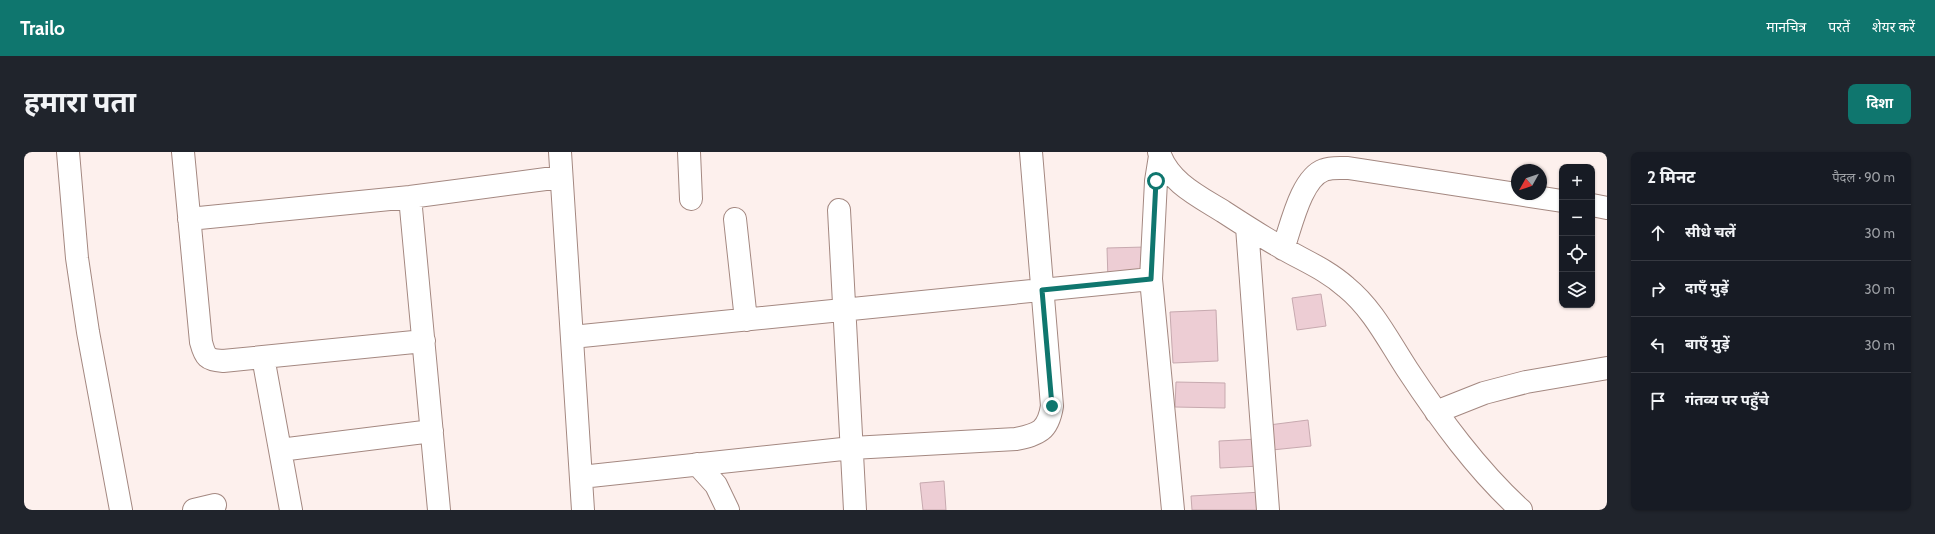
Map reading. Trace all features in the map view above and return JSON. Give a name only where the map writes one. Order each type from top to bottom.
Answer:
[{"type":"street","points":[[68,152],[77,258],[88,332],[120,510]]},
{"type":"street","points":[[183,152],[201,342],[204,354],[212,360],[223,361],[424,341]]},
{"type":"street","points":[[560,152],[583,510]]},
{"type":"street","points":[[689,152],[691,199]]},
{"type":"street","points":[[581,477],[852,448],[1016,438],[1034,435],[1045,428],[1050,418],[1052,406],[1031,152]]},
{"type":"street","points":[[1160,154],[1172,175],[1190,191],[1283,249],[1324,270],[1346,286],[1376,319],[1436,412],[1452,433],[1507,497],[1522,510]]},
{"type":"street","points":[[1160,154],[1156,181],[1151,279],[1173,510]]},
{"type":"street","points":[[1283,249],[1306,185],[1322,170],[1332,168],[1348,168],[1511,193]]},
{"type":"street","points":[[189,219],[410,197],[561,178]]},
{"type":"street","points":[[410,197],[439,510]]},
{"type":"street","points":[[1547,199],[1559,201]]},
{"type":"street","points":[[1595,206],[1607,208]]},
{"type":"street","points":[[839,210],[856,510]]},
{"type":"street","points":[[735,219],[746,320]]},
{"type":"street","points":[[1247,227],[1268,510]]},
{"type":"street","points":[[572,337],[1151,279]]},
{"type":"street","points":[[263,357],[291,510]]},
{"type":"street","points":[[1436,412],[1484,393],[1526,382],[1607,368]]},
{"type":"street","points":[[280,450],[432,431]]},
{"type":"street","points":[[697,464],[716,485],[728,510]]},
{"type":"building","points":[[1145,247],[1146,279],[1108,280],[1107,248]]},
{"type":"building","points":[[1321,294],[1326,326],[1297,330],[1292,298]]},
{"type":"building","points":[[1216,310],[1218,361],[1173,363],[1170,312]]},
{"type":"building","points":[[1176,382],[1225,383],[1225,408],[1175,407]]},
{"type":"building","points":[[1308,420],[1311,446],[1272,450],[1269,425]]},
{"type":"building","points":[[1258,439],[1260,466],[1220,468],[1219,441]]},
{"type":"building","points":[[944,481],[946,510],[923,510],[920,483]]},
{"type":"building","points":[[1262,492],[1263,510],[1192,510],[1191,496]]},
{"type":"route","points":[[1052,406],[1042,290],[1151,279],[1156,181]]}]
